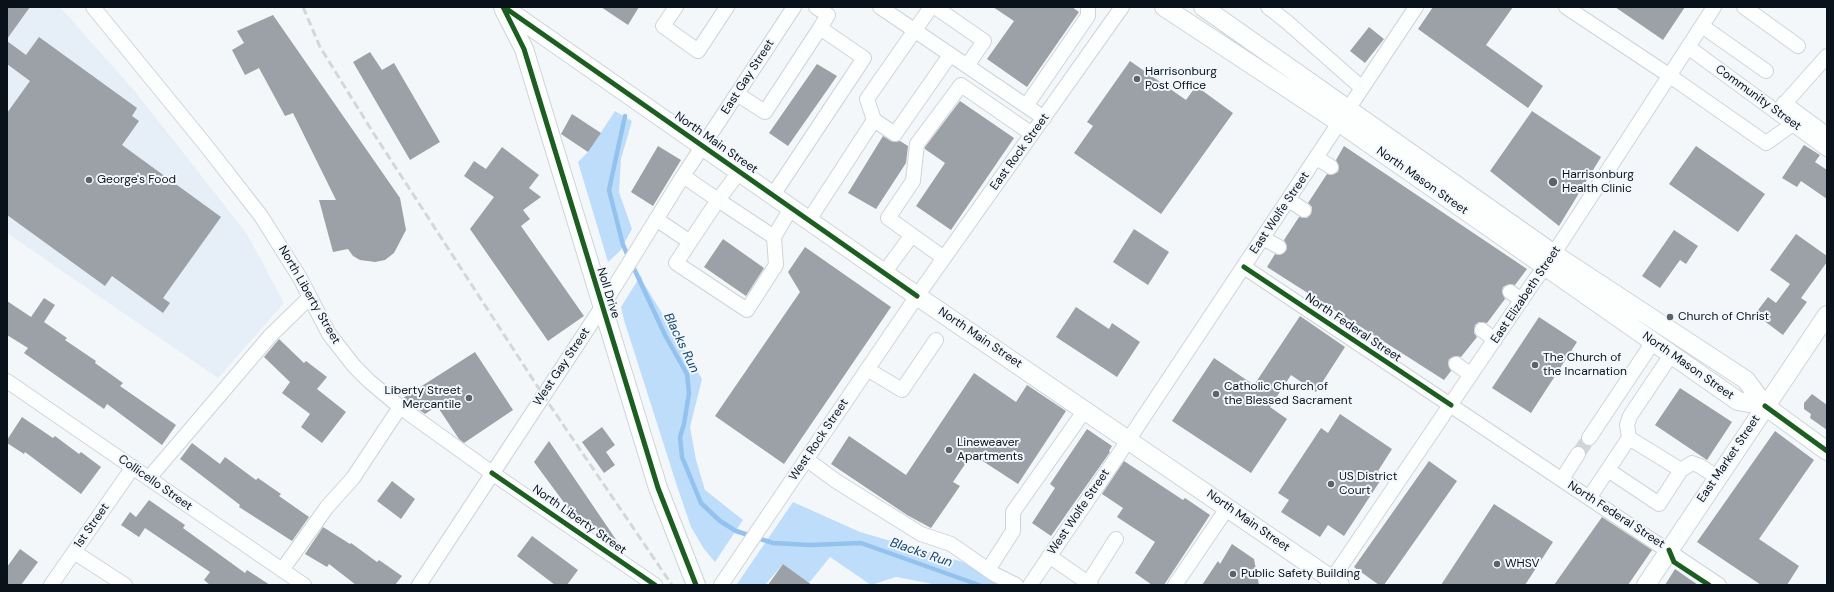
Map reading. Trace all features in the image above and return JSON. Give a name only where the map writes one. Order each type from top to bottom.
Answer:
[{"type":"main road","name":"North Main Street","points":[[503,7],[917,296],[1228,507],[1334,583]]},
{"type":"main road","name":"Noll Drive","points":[[503,7],[524,49],[658,488],[696,585]]},
{"type":"main road","name":"North Mason Street","points":[[1164,7],[1345,116]]},
{"type":"main road","name":"North Mason Street","points":[[1203,7],[1345,116],[1550,260],[1671,355],[1738,401],[1764,406]]},
{"type":"main road","name":"North Mason Street","points":[[1550,260],[1746,380],[1764,406]]},
{"type":"main road","name":"East Market Street","points":[[1646,585],[1764,406],[1827,315]]},
{"type":"main road","points":[[1764,406],[1827,451]]},
{"type":"street","name":"North Liberty Street","points":[[92,7],[244,193],[279,244],[310,297],[329,334],[368,382],[400,407],[655,585]]},
{"type":"street","points":[[676,7],[663,26],[698,51],[727,7]]},
{"type":"street","name":"East Gay Street","points":[[703,146],[794,7]]},
{"type":"street","points":[[737,94],[765,112],[828,15],[816,7]]},
{"type":"street","points":[[880,7],[1044,118]]},
{"type":"street","points":[[931,7],[866,99],[874,120],[895,134],[950,55]]},
{"type":"street","points":[[935,7],[984,41],[967,66]]},
{"type":"street","points":[[1026,106],[1088,16],[1088,7]]},
{"type":"street","name":"East Rock Street","points":[[917,296],[1122,7]]},
{"type":"street","points":[[1268,7],[1362,88]]},
{"type":"street","name":"East Wolfe Street","points":[[1129,439],[1416,7]]},
{"type":"street","points":[[1566,7],[1670,76],[1766,144],[1793,124]]},
{"type":"street","name":"East Elizabeth Street","points":[[1334,583],[1495,340],[1516,296],[1550,260],[1714,7]]},
{"type":"street","points":[[1744,7],[1798,46]]},
{"type":"street","points":[[1702,26],[1766,71]]},
{"type":"street","points":[[773,195],[864,58],[820,28]]},
{"type":"street","name":"Community Street","points":[[1688,47],[1780,108],[1793,124],[1827,149]]},
{"type":"street","points":[[1825,63],[1780,108],[1822,131],[1827,138]]},
{"type":"street","points":[[944,258],[888,218],[913,181],[917,144],[961,85],[1032,134]]},
{"type":"street","points":[[809,220],[874,120]]},
{"type":"street","name":"West Gay Street","points":[[418,585],[602,307],[703,146]]},
{"type":"street","points":[[1317,158],[1331,167]]},
{"type":"street","points":[[739,172],[718,200],[676,263],[747,310],[776,265],[774,237],[791,208]]},
{"type":"street","points":[[683,176],[774,237]]},
{"type":"street","points":[[1288,200],[1304,210]]},
{"type":"street","points":[[656,219],[690,242]]},
{"type":"street","points":[[884,273],[912,235]]},
{"type":"street","points":[[1263,238],[1280,248]]},
{"type":"street","name":"North Federal Street","points":[[1244,267],[1669,550],[1719,585]]},
{"type":"street","name":"West Rock Street","points":[[721,585],[917,296]]},
{"type":"street","points":[[149,478],[270,336],[310,297]]},
{"type":"street","points":[[1482,330],[1495,340]]},
{"type":"street","points":[[867,369],[902,390],[936,340]]},
{"type":"street","points":[[1587,436],[1597,426],[1653,342]]},
{"type":"street","points":[[1589,498],[1629,438],[1628,425],[1630,416],[1671,355]]},
{"type":"street","points":[[1456,364],[1471,375]]},
{"type":"street","name":"Collicello Street","points":[[7,381],[304,585]]},
{"type":"street","points":[[282,570],[326,506],[353,478],[400,407]]},
{"type":"street","points":[[988,570],[1013,531],[1013,512],[1086,410]]},
{"type":"street","points":[[1629,438],[1681,470]]},
{"type":"street","name":"West Wolfe Street","points":[[1030,585],[1129,439]]},
{"type":"street","points":[[1562,479],[1574,457]]},
{"type":"street","points":[[806,459],[836,481],[921,534],[950,544],[988,570],[1016,585]]},
{"type":"street","points":[[1608,470],[1658,504],[1681,470],[1692,463],[1700,466],[1717,477]]},
{"type":"street","name":"1st Street","points":[[51,585],[133,467]]},
{"type":"street","points":[[1175,585],[1228,507]]},
{"type":"street","points":[[1049,556],[1090,584],[1116,539]]},
{"type":"street","points":[[74,552],[125,585]]},
{"type":"shaded area","points":[[7,7],[60,7],[137,94],[247,234],[284,303],[218,378],[7,233]]},
{"type":"shaded area","points":[[615,111],[632,121],[621,159],[619,192],[632,229],[620,251],[608,262],[578,162],[588,152]]},
{"type":"shaded area","points":[[641,275],[643,282],[702,379],[690,427],[696,460],[705,490],[743,520],[715,562],[704,549],[691,527],[624,320],[621,307]]},
{"type":"shaded area","points":[[793,502],[860,532],[963,562],[1000,585],[938,585],[896,577],[871,585],[830,557],[809,583],[783,564],[765,585],[738,585],[737,584]]},
{"type":"building","points":[[7,7],[30,7],[7,39]]},
{"type":"building","points":[[601,7],[639,7],[628,25]]},
{"type":"building","points":[[993,7],[1072,7],[1079,12],[1027,87],[987,59],[1014,21]]},
{"type":"building","points":[[1433,7],[1513,7],[1486,45],[1543,86],[1528,108],[1418,29]]},
{"type":"building","points":[[1615,7],[1685,7],[1663,40]]},
{"type":"building","points":[[273,15],[400,198],[406,230],[394,253],[385,260],[375,262],[360,260],[353,256],[348,249],[333,252],[319,200],[336,200],[293,113],[285,116],[259,68],[245,75],[232,50],[244,43],[237,31]]},
{"type":"building","points":[[1369,27],[1384,39],[1365,63],[1350,51]]},
{"type":"building","name":"George's Food","points":[[39,37],[137,108],[132,116],[139,121],[122,145],[221,217],[163,298],[170,303],[163,313],[112,276],[105,286],[7,215],[7,113],[30,81],[7,64],[7,41],[26,55]]},
{"type":"building","points":[[370,52],[382,70],[394,63],[440,142],[410,160],[353,62]]},
{"type":"building","points":[[1130,61],[1186,100],[1196,86],[1233,113],[1161,214],[1074,153],[1093,126],[1087,122]]},
{"type":"building","points":[[817,64],[837,76],[788,146],[769,133]]},
{"type":"building","points":[[960,101],[1014,138],[951,230],[916,206],[945,163],[925,149],[925,147]]},
{"type":"building","points":[[1532,111],[1601,157],[1559,226],[1490,171]]},
{"type":"building","points":[[572,114],[601,133],[588,152],[561,134]]},
{"type":"building","points":[[883,136],[891,141],[900,141],[908,146],[906,163],[876,209],[848,193]]},
{"type":"building","points":[[1804,145],[1820,155],[1815,162],[1827,170],[1827,199],[1801,181],[1797,187],[1782,178]]},
{"type":"building","points":[[658,146],[681,160],[653,206],[631,192]]},
{"type":"building","points":[[1344,146],[1527,269],[1515,285],[1510,284],[1503,287],[1502,292],[1505,299],[1487,323],[1479,322],[1475,325],[1474,333],[1477,337],[1461,357],[1457,356],[1449,359],[1448,363],[1451,371],[1444,380],[1267,267],[1275,254],[1279,255],[1286,251],[1287,247],[1284,240],[1299,217],[1307,218],[1311,214],[1312,207],[1308,203],[1327,174],[1331,175],[1338,172],[1339,167],[1336,160]]},
{"type":"building","points":[[1696,146],[1765,194],[1738,232],[1669,184]]},
{"type":"building","points":[[502,147],[539,175],[529,188],[541,197],[523,210],[530,219],[521,226],[584,316],[548,341],[470,229],[494,197],[464,176],[474,161],[486,169]]},
{"type":"building","points":[[1134,229],[1169,252],[1148,285],[1113,262]]},
{"type":"building","points":[[1674,230],[1698,246],[1686,264],[1680,260],[1660,288],[1642,276]]},
{"type":"building","points":[[1796,234],[1827,256],[1827,262],[1801,298],[1807,302],[1783,335],[1755,314],[1768,297],[1776,303],[1790,284],[1770,270]]},
{"type":"building","points":[[723,239],[764,268],[746,296],[704,267]]},
{"type":"building","points":[[805,247],[891,307],[784,464],[715,416],[800,292],[788,272]]},
{"type":"building","points":[[44,298],[55,305],[44,322],[67,338],[65,340],[96,361],[95,363],[123,383],[120,386],[176,425],[162,445],[107,404],[104,409],[24,353],[28,348],[7,335],[7,301],[31,317]]},
{"type":"building","points":[[1076,307],[1109,329],[1112,323],[1140,342],[1117,377],[1056,337]]},
{"type":"building","name":"Catholic Church of the Blessed Sacrament","points":[[1300,316],[1345,347],[1316,392],[1291,375],[1270,407],[1287,419],[1251,473],[1172,421],[1214,358],[1254,385]]},
{"type":"building","name":"The Church of the Incarnation","points":[[1539,317],[1577,342],[1531,413],[1492,388]]},
{"type":"building","points":[[279,339],[304,363],[306,361],[327,377],[317,389],[346,412],[322,443],[301,427],[310,414],[282,393],[290,382],[264,357]]},
{"type":"building","name":"Liberty Street Mercantile","points":[[475,352],[513,410],[464,443],[459,439],[437,406],[425,414],[403,398]]},
{"type":"building","name":"Lineweaver Apartments","points":[[974,373],[1016,402],[1027,385],[1066,411],[1018,484],[972,454],[953,482],[960,486],[931,528],[907,515],[831,464],[849,436],[906,475]]},
{"type":"building","points":[[1680,388],[1732,422],[1707,460],[1655,425]]},
{"type":"building","points":[[1812,394],[1827,405],[1827,430],[1810,418],[1811,414],[1804,409],[1804,403]]},
{"type":"building","name":"US District Court","points":[[1340,414],[1392,449],[1378,471],[1384,475],[1344,536],[1328,525],[1320,537],[1281,512],[1289,500],[1278,493],[1321,428],[1328,433]]},
{"type":"building","points":[[22,417],[53,438],[55,436],[79,454],[81,452],[101,467],[81,494],[25,452],[24,454],[7,443],[7,440]]},
{"type":"building","points":[[602,427],[615,445],[606,452],[615,465],[604,473],[582,442]]},
{"type":"building","points":[[1087,429],[1112,446],[1109,451],[1110,452],[1051,536],[1032,523],[1055,488],[1050,484]]},
{"type":"building","points":[[1775,431],[1814,460],[1759,539],[1799,566],[1787,585],[1761,585],[1697,542]]},
{"type":"building","points":[[549,441],[619,545],[571,512],[534,462]]},
{"type":"building","points":[[192,443],[220,464],[225,457],[256,480],[258,478],[281,494],[279,496],[309,517],[292,541],[239,507],[240,505],[180,459]]},
{"type":"building","points":[[1124,461],[1183,500],[1185,498],[1210,515],[1164,585],[1152,585],[1135,573],[1155,542],[1117,517],[1123,508],[1102,494]]},
{"type":"building","points":[[1429,461],[1457,481],[1384,585],[1379,585],[1354,567]]},
{"type":"building","points":[[392,481],[415,499],[401,519],[377,501]]},
{"type":"building","points":[[149,500],[185,525],[183,528],[245,573],[247,570],[270,585],[210,585],[204,580],[210,572],[145,528],[139,537],[121,525],[130,512],[136,517]]},
{"type":"building","name":"WHSV","points":[[1494,504],[1553,542],[1525,585],[1441,585]]},
{"type":"building","points":[[1602,517],[1652,550],[1628,585],[1554,585]]},
{"type":"building","points":[[323,527],[350,544],[351,543],[377,562],[379,560],[402,576],[395,585],[356,585],[329,564],[327,567],[305,554]]},
{"type":"building","points":[[532,536],[578,570],[567,585],[555,585],[517,556]]},
{"type":"building","name":"Public Safety Building","points":[[1232,544],[1254,559],[1259,585],[1202,585],[1218,561],[1220,564]]},
{"type":"building","points":[[20,549],[38,562],[21,585],[7,585],[7,567]]},
{"type":"building","points":[[783,564],[812,585],[768,585]]},
{"type":"building","points":[[1675,569],[1698,585],[1665,585]]},
{"type":"waterway","name":"Blacks Run","points":[[625,116],[609,190],[623,245],[665,335],[687,374],[689,393],[684,424],[680,437],[682,457],[701,503],[720,521],[736,531],[773,543],[810,545],[861,543],[979,585]]},
{"type":"tunnel","points":[[1578,454],[1589,438]]},
{"type":"railway","points":[[303,7],[320,47],[374,134],[543,395],[672,585]]},
{"type":"cycle path","points":[[503,7],[524,49],[658,488],[696,585]]},
{"type":"cycle path","points":[[504,7],[917,296]]},
{"type":"cycle path","points":[[1244,267],[1451,405]]},
{"type":"cycle path","points":[[1765,406],[1827,451]]},
{"type":"cycle path","points":[[492,473],[655,585]]},
{"type":"cycle path","points":[[1669,550],[1674,562],[1709,585]]},
{"type":"place","name":"Harrisonburg Post Office","points":[[1137,79]]},
{"type":"place","name":"George's Food","points":[[89,180]]},
{"type":"place","name":"Harrisonburg Health Clinic","points":[[1553,182]]},
{"type":"place","name":"Church of Christ","points":[[1670,317]]},
{"type":"place","name":"The Church of the Incarnation","points":[[1535,365]]},
{"type":"place","name":"Catholic Church of the Blessed Sacrament","points":[[1216,394]]},
{"type":"place","name":"Liberty Street Mercantile","points":[[469,398]]},
{"type":"place","name":"Lineweaver Apartments","points":[[949,450]]},
{"type":"place","name":"US District Court","points":[[1331,484]]},
{"type":"place","name":"WHSV","points":[[1497,564]]},
{"type":"place","name":"Public Safety Building","points":[[1233,574]]}]
